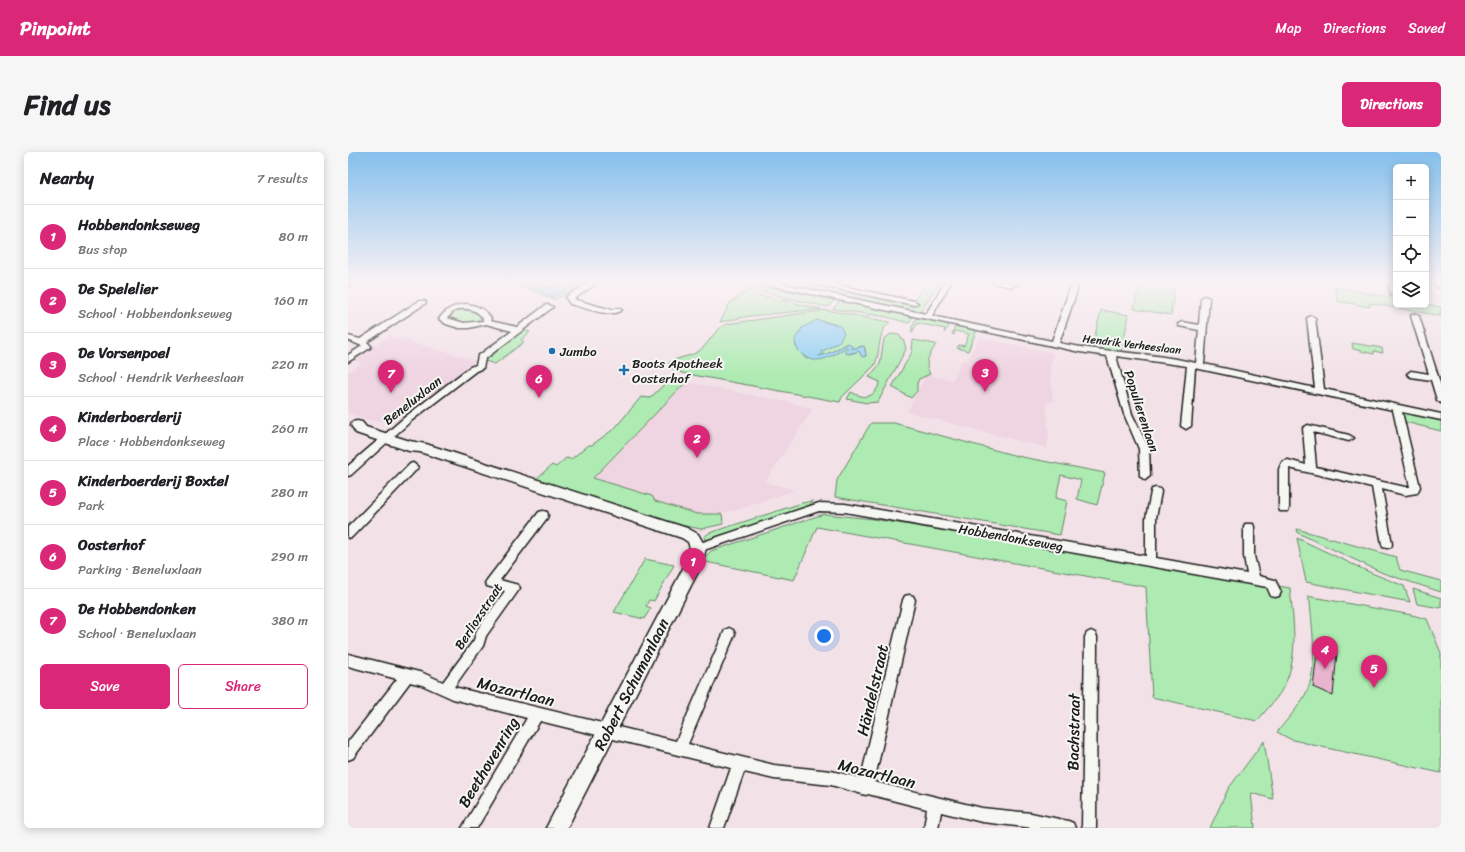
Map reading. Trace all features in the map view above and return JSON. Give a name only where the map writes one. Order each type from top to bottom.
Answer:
[{"type":"street","points":[[361,342],[406,314]]},
{"type":"street","points":[[445,314],[443,319],[453,325],[466,326],[486,322],[519,330]]},
{"type":"street","points":[[486,314],[487,318],[486,322]]},
{"type":"street","name":"Beneluxlaan","points":[[348,472],[388,436],[473,369],[480,366],[481,358],[540,314]]},
{"type":"street","name":"Hendrik Verheeslaan","points":[[912,314],[1055,344],[1111,354],[1166,359],[1441,417]]},
{"type":"street","points":[[1055,344],[1065,314]]},
{"type":"street","points":[[1196,365],[1203,328],[1204,314]]},
{"type":"street","points":[[1415,316],[1441,400]]},
{"type":"street","points":[[1311,318],[1320,391]]},
{"type":"street","points":[[1182,324],[1203,328]]},
{"type":"street","points":[[348,338],[361,342],[367,346],[348,359]]},
{"type":"street","name":"Populierenlaan","points":[[1111,354],[1128,414],[1144,449],[1145,476]]},
{"type":"street","name":"Hendrik Verheeslaan","points":[[1186,426],[1196,365]]},
{"type":"street","points":[[1411,374],[1434,378]]},
{"type":"street","points":[[1284,508],[1285,465],[1288,464],[1311,468],[1405,491],[1413,490],[1415,487],[1397,408]]},
{"type":"street","points":[[352,424],[361,430],[388,436],[409,446],[421,447],[675,530],[695,543]]},
{"type":"street","points":[[1311,468],[1308,428],[1349,438]]},
{"type":"street","points":[[348,534],[413,468]]},
{"type":"street","points":[[1376,484],[1387,544]]},
{"type":"street","points":[[1151,562],[1151,518],[1156,492]]},
{"type":"street","name":"Hobbendonkseweg","points":[[695,543],[825,506],[845,508],[1271,583],[1275,592]]},
{"type":"street","name":"Berliozstraat","points":[[446,689],[479,642],[481,634],[514,588],[491,583],[543,515]]},
{"type":"street","points":[[1249,527],[1249,556],[1254,580]]},
{"type":"street","name":"Robert Schumanlaan","points":[[556,828],[694,564],[695,543]]},
{"type":"street","name":"Händelstraat","points":[[866,788],[909,600]]},
{"type":"street","points":[[679,749],[729,634]]},
{"type":"street","name":"Bachstraat","points":[[1089,828],[1091,637]]},
{"type":"street","name":"Mozartlaan","points":[[348,660],[423,679],[453,693],[774,772],[820,776],[982,815],[1031,820],[1068,828]]},
{"type":"street","points":[[348,753],[408,675]]},
{"type":"street","name":"Beethovenring","points":[[469,828],[537,714]]},
{"type":"street","points":[[717,828],[740,764]]},
{"type":"street","points":[[931,828],[935,804]]},
{"type":"shaded area","points":[[389,336],[476,361],[395,423],[368,420],[348,413],[348,373],[362,363],[352,360]]},
{"type":"shaded area","points":[[979,337],[1054,353],[1050,366],[1053,402],[1046,402],[1049,435],[1047,448],[907,412],[926,375],[953,380],[962,360],[967,361]]},
{"type":"shaded area","points":[[686,382],[787,402],[813,409],[765,482],[795,490],[738,510],[706,515],[697,514],[655,501],[593,478]]},
{"type":"green space","points":[[452,314],[478,314],[481,315],[481,318],[473,322],[461,322],[450,315]]},
{"type":"green space","points":[[724,314],[775,314],[750,316],[720,322]]},
{"type":"green space","points":[[801,314],[845,314],[890,322],[882,333],[874,366],[842,397],[840,402],[682,373],[671,368],[668,364],[670,362],[699,351],[721,327],[726,324]],"holes":[[[817,320],[834,324],[839,342],[821,352],[818,356],[827,354],[848,343],[852,346],[851,349],[862,346],[865,348],[866,356],[862,356],[859,351],[850,354],[846,352],[848,347],[846,347],[827,357],[817,359],[805,358],[795,345]]]},
{"type":"green space","points":[[864,314],[901,314],[913,316],[909,323],[887,317]]},
{"type":"green space","points":[[1100,314],[1129,315],[1121,352],[1092,348]]},
{"type":"green space","points":[[1427,314],[1441,314],[1441,316]]},
{"type":"green space","points":[[916,318],[947,324],[949,326],[944,333],[945,329],[917,323],[912,333],[912,327]]},
{"type":"green space","points":[[958,326],[977,329],[968,351],[957,348],[959,345],[964,346],[969,334],[955,331],[954,335],[952,334],[955,327]]},
{"type":"green space","points":[[522,330],[530,332],[521,340],[524,342],[495,364],[485,361],[484,359]]},
{"type":"green space","points":[[891,334],[899,335],[904,341],[906,349],[878,402],[867,403],[847,399],[851,392],[865,397],[869,396],[878,387],[880,382],[869,377],[880,364],[884,339]]},
{"type":"green space","points":[[913,340],[936,344],[927,362],[930,374],[919,379],[917,383],[917,391],[911,398],[892,387],[912,352]]},
{"type":"green space","points":[[1352,343],[1382,348],[1383,353],[1374,351],[1374,354],[1353,349]]},
{"type":"green space","points":[[670,379],[686,382],[593,478],[652,496],[655,501],[697,514],[722,514],[723,524],[701,529],[680,525],[536,479],[552,465],[556,467],[566,458],[571,459],[615,428],[641,397],[650,398]]},
{"type":"green space","points":[[1402,412],[1441,420],[1441,431],[1405,422]]},
{"type":"green space","points":[[871,423],[894,423],[1017,456],[1105,473],[1097,505],[1077,499],[1081,480],[1061,475],[1056,498],[1067,501],[1060,535],[835,497],[837,480]]},
{"type":"green space","points":[[813,501],[810,505],[801,510],[715,540],[705,540],[704,537],[709,533],[802,503]]},
{"type":"green space","points":[[824,514],[873,519],[1290,588],[1294,649],[1289,673],[1280,694],[1257,721],[1152,697],[1146,587],[817,527],[794,580],[701,561],[711,551]]},
{"type":"green space","points":[[1297,529],[1396,557],[1400,570],[1441,581],[1441,592],[1383,573],[1298,533]]},
{"type":"green space","points":[[1297,538],[1369,572],[1404,586],[1410,602],[1306,582]]},
{"type":"green space","points":[[645,559],[674,565],[654,601],[649,600],[646,606],[651,608],[644,619],[614,612]]},
{"type":"green space","points":[[1413,589],[1441,598],[1441,608],[1417,604]]},
{"type":"green space","points":[[1307,596],[1427,619],[1441,653],[1441,773],[1313,745],[1290,739],[1277,732],[1302,700],[1312,674],[1314,649],[1310,602]]},
{"type":"green space","points":[[1264,741],[1273,799],[1251,793],[1255,828],[1210,828],[1228,789]]},
{"type":"water","points":[[817,320],[840,326],[844,333],[839,342],[821,352],[823,354],[819,356],[827,354],[849,343],[852,346],[851,349],[864,346],[866,356],[862,357],[859,351],[847,354],[844,351],[848,348],[846,347],[824,359],[812,360],[806,357],[797,348],[795,339],[802,328]]},
{"type":"building","points":[[1318,644],[1337,652],[1333,696],[1313,687]]},
{"type":"place","name":"Jumbo","points":[[552,351]]},
{"type":"place","name":"Boots Apotheek Oosterhof","points":[[624,370]]},
{"type":"place","name":"De Vorsenpoel","points":[[985,392]]},
{"type":"place","name":"De Hobbendonken","points":[[391,393]]},
{"type":"place","name":"Oosterhof","points":[[539,398]]},
{"type":"place","name":"De Spelelier","points":[[697,458]]},
{"type":"place","name":"Hobbendonkseweg","points":[[693,581]]},
{"type":"place","name":"Kinderboerderij","points":[[1325,669]]},
{"type":"place","name":"Kinderboerderij Boxtel","points":[[1374,688]]}]
